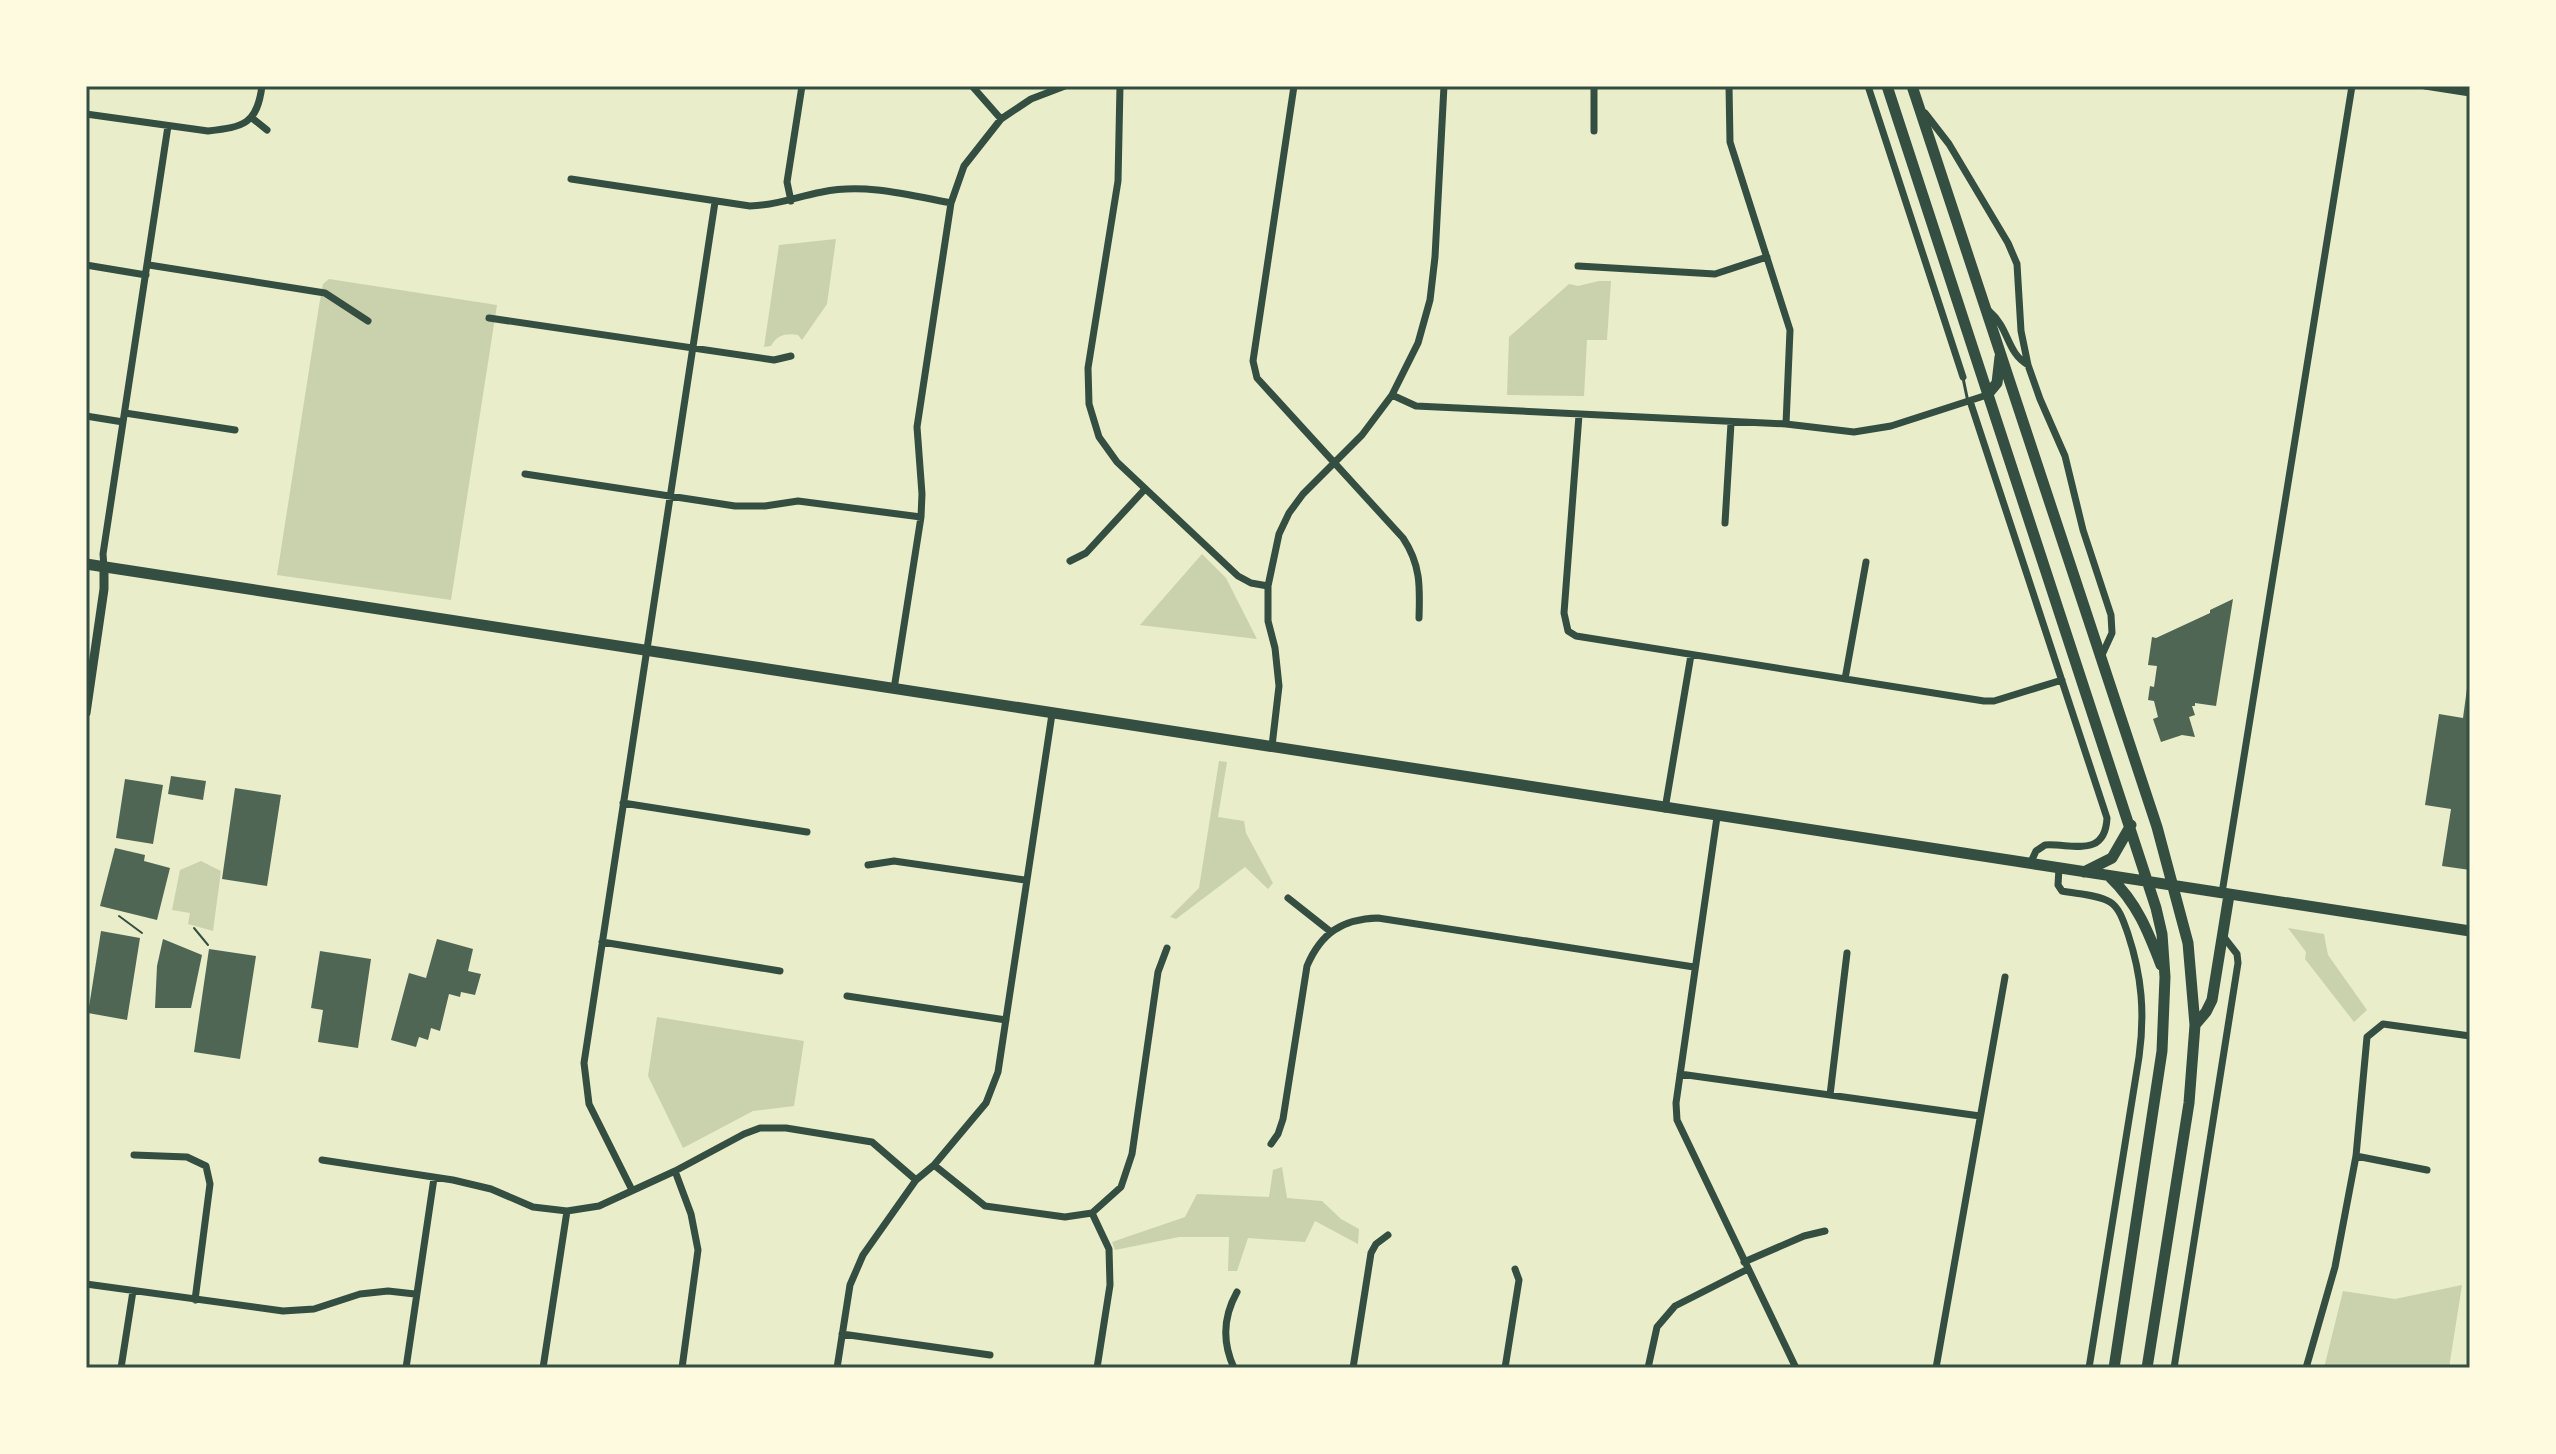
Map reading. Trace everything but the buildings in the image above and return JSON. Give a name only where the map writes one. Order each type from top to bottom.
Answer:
[{"type":"main road","points":[[1887,86],[2131,825],[2162,934],[2165,977],[2162,1051],[2114,1368]]},
{"type":"main road","points":[[1912,86],[2175,886],[2191,962],[2195,1025],[2191,1092],[2147,1368]]},
{"type":"main road","points":[[1987,395],[1997,383],[2000,352]]},
{"type":"main road","points":[[86,564],[2470,931]]},
{"type":"main road","points":[[2084,872],[2112,858],[2131,825]]},
{"type":"main road","points":[[2109,876],[2125,891],[2139,912],[2165,977]]},
{"type":"main road","points":[[2195,1025],[2212,1000],[2226,894]]},
{"type":"street","points":[[86,114],[208,131],[241,126],[252,118],[260,103],[262,86]]},
{"type":"street","points":[[791,201],[787,182],[802,86]]},
{"type":"street","points":[[972,86],[1001,119]]},
{"type":"street","points":[[894,689],[921,517],[917,427],[951,203],[964,166],[1001,119],[1031,99],[1065,86]]},
{"type":"street","points":[[1120,86],[1118,181],[1087,386],[1092,415],[1106,450],[1145,489],[1238,576],[1251,583],[1268,586]]},
{"type":"street","points":[[1294,86],[1253,370],[1403,538],[1415,556],[1420,586],[1419,618]]},
{"type":"street","points":[[1272,746],[1279,671],[1268,621],[1268,586],[1279,534],[1303,494],[1362,435],[1392,395],[1418,343],[1430,300],[1444,86]]},
{"type":"street","points":[[1594,86],[1594,131]]},
{"type":"street","points":[[1729,86],[1730,142],[1790,330],[1786,424]]},
{"type":"street","points":[[1868,86],[1963,377]]},
{"type":"street","points":[[2226,894],[2352,86]]},
{"type":"street","points":[[2425,86],[2470,93]]},
{"type":"street","points":[[1918,105],[1949,144],[2012,250],[2019,271],[2020,322],[2028,365],[2065,456],[2083,530],[2111,615],[2112,633],[2101,657]]},
{"type":"street","points":[[252,118],[267,130]]},
{"type":"street","points":[[86,713],[104,589],[103,554],[168,126]]},
{"type":"street","points":[[571,179],[750,206],[775,205],[823,191],[864,188],[951,203]]},
{"type":"street","points":[[632,1190],[589,1104],[584,1063],[715,202]]},
{"type":"street","points":[[1578,266],[1715,274],[1767,257]]},
{"type":"street","points":[[86,265],[146,275]]},
{"type":"street","points":[[149,265],[325,293],[368,321]]},
{"type":"street","points":[[1987,309],[2004,328],[2016,357],[2028,365]]},
{"type":"street","points":[[489,318],[774,360],[791,356]]},
{"type":"street","points":[[1392,395],[1416,406],[1786,424],[1854,432],[1891,426],[1987,395]]},
{"type":"street","points":[[1969,401],[2106,812],[2107,824],[2099,839],[2088,846],[2075,848],[2047,844],[2036,851],[2030,864]]},
{"type":"street","points":[[1579,415],[1564,613],[1568,631],[1576,636],[1984,701],[1994,701],[2062,680]]},
{"type":"street","points":[[86,416],[124,417],[235,430]]},
{"type":"street","points":[[1725,523],[1731,423]]},
{"type":"street","points":[[525,474],[735,506],[798,501],[921,517]]},
{"type":"street","points":[[1070,561],[1086,553],[1145,489]]},
{"type":"street","points":[[1845,679],[1866,562]]},
{"type":"street","points":[[1665,809],[1691,655]]},
{"type":"street","points":[[837,1368],[850,1285],[863,1255],[916,1180],[934,1165],[986,1103],[998,1072],[1052,714]]},
{"type":"street","points":[[623,803],[807,832]]},
{"type":"street","points":[[1717,817],[1676,1103],[1677,1120],[1796,1368]]},
{"type":"street","points":[[868,865],[894,861],[1025,880]]},
{"type":"street","points":[[2059,868],[2058,887],[2062,891],[2106,899],[2116,907],[2133,949],[2143,996],[2140,1048],[2089,1368]]},
{"type":"street","points":[[1288,898],[1331,932]]},
{"type":"street","points":[[1271,1144],[1283,1119],[1307,966],[1315,948],[1344,924],[1363,918],[1378,918],[1694,967]]},
{"type":"street","points":[[2174,1368],[2238,963],[2237,954],[2222,934]]},
{"type":"street","points":[[602,942],[780,971]]},
{"type":"street","points":[[934,1165],[985,1206],[1065,1217],[1092,1213],[1121,1187],[1132,1154],[1158,972],[1167,948]]},
{"type":"street","points":[[1830,1095],[1847,953]]},
{"type":"street","points":[[1936,1368],[2005,977]]},
{"type":"street","points":[[847,996],[1006,1020]]},
{"type":"street","points":[[2306,1368],[2335,1267],[2356,1156],[2367,1037],[2383,1024],[2470,1036]]},
{"type":"street","points":[[1680,1074],[1980,1116]]},
{"type":"street","points":[[322,1160],[491,1189],[533,1207],[567,1211],[599,1206],[675,1171],[744,1134],[760,1128],[786,1128],[872,1142],[916,1180]]},
{"type":"street","points":[[134,1155],[187,1157],[206,1166],[210,1184],[195,1300]]},
{"type":"street","points":[[2356,1156],[2427,1170]]},
{"type":"street","points":[[675,1171],[691,1214],[698,1250],[682,1368]]},
{"type":"street","points":[[406,1368],[434,1178]]},
{"type":"street","points":[[543,1368],[567,1211]]},
{"type":"street","points":[[1092,1213],[1109,1249],[1110,1285],[1097,1368]]},
{"type":"street","points":[[1648,1368],[1657,1327],[1675,1306],[1804,1236],[1825,1231]]},
{"type":"street","points":[[1353,1368],[1371,1253],[1376,1244],[1388,1235]]},
{"type":"street","points":[[1505,1368],[1519,1280],[1515,1269]]},
{"type":"street","points":[[86,1284],[283,1311],[314,1309],[360,1294],[388,1291],[415,1294]]},
{"type":"street","points":[[121,1368],[133,1291]]},
{"type":"street","points":[[1234,1368],[1226,1340],[1226,1321],[1237,1292]]},
{"type":"street","points":[[842,1334],[990,1355]]},
{"type":"lane","points":[[1963,377],[1969,401]]},
{"type":"path","points":[[119,916],[142,933]]},
{"type":"path","points":[[194,928],[208,945]]},
{"type":"green space","points":[[836,239],[827,304],[802,340],[798,335],[786,335],[776,339],[771,346],[764,347],[779,245]]},
{"type":"green space","points":[[329,279],[497,305],[451,600],[277,575],[319,306],[323,284]]},
{"type":"green space","points":[[1611,281],[1607,340],[1587,340],[1584,396],[1507,395],[1509,337],[1569,284],[1578,286]]},
{"type":"green space","points":[[1202,554],[1226,578],[1257,639],[1140,625]]},
{"type":"green space","points":[[1219,761],[1227,762],[1218,817],[1244,821],[1246,833],[1273,883],[1268,889],[1245,867],[1176,919],[1170,917],[1199,888]]},
{"type":"green space","points":[[201,861],[221,871],[213,931],[188,924],[190,913],[172,910],[180,870]]},
{"type":"green space","points":[[2288,928],[2324,934],[2328,955],[2367,1010],[2354,1022],[2305,959],[2306,952]]},
{"type":"green space","points":[[657,1017],[804,1041],[794,1106],[753,1111],[683,1148],[648,1076]]},
{"type":"green space","points":[[1282,1167],[1287,1198],[1322,1201],[1341,1219],[1359,1229],[1358,1244],[1315,1221],[1305,1242],[1248,1238],[1237,1271],[1228,1271],[1229,1237],[1179,1237],[1115,1250],[1112,1242],[1185,1217],[1197,1194],[1269,1197],[1273,1170]]},
{"type":"green space","points":[[2462,1285],[2449,1368],[2324,1368],[2343,1291],[2395,1299]]}]
